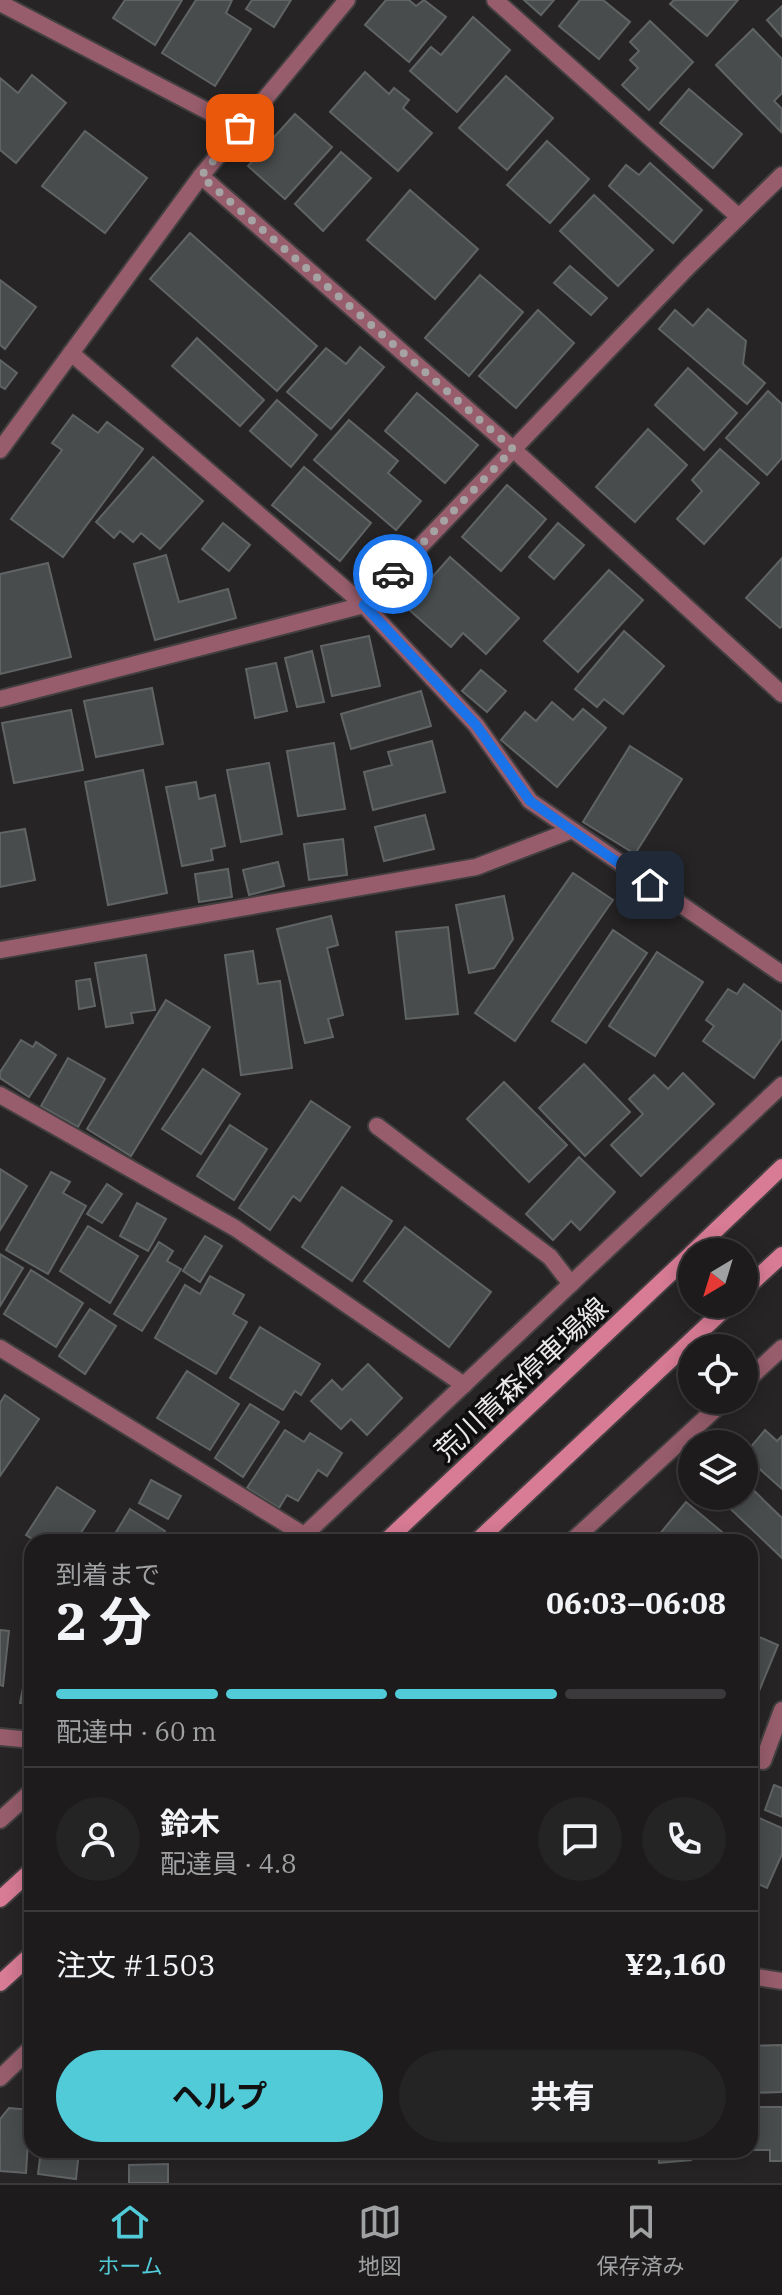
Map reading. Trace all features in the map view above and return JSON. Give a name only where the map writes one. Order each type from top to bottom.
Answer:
[{"type":"main road","name":"荒川青森停車場線","points":[[709,1238],[782,1167]]},
{"type":"main road","points":[[758,1277],[782,1255]]},
{"type":"main road","name":"荒川青森停車場線","points":[[394,1534],[678,1267]]},
{"type":"main road","points":[[485,1534],[715,1318]]},
{"type":"main road","points":[[0,1899],[24,1877]]},
{"type":"main road","points":[[0,1983],[24,1961]]},
{"type":"street","points":[[0,450],[201,176],[347,0]]},
{"type":"street","points":[[495,0],[739,217]]},
{"type":"street","points":[[0,3],[240,128]]},
{"type":"street","points":[[0,699],[364,605],[782,175]]},
{"type":"street","points":[[201,176],[513,449],[782,694]]},
{"type":"street","points":[[71,353],[364,605],[476,725],[530,801],[782,974]]},
{"type":"street","points":[[0,950],[476,867],[570,831]]},
{"type":"street","points":[[306,1534],[782,1085]]},
{"type":"street","points":[[0,1095],[235,1228],[464,1385]]},
{"type":"street","points":[[377,1126],[550,1257],[571,1284]]},
{"type":"street","points":[[0,1348],[293,1534]]},
{"type":"street","points":[[758,1370],[782,1348]]},
{"type":"street","points":[[580,1534],[710,1414]]},
{"type":"street","points":[[758,1759],[763,1761],[782,1710]]},
{"type":"street","points":[[0,1737],[24,1739]]},
{"type":"street","points":[[0,1820],[24,1798]]},
{"type":"street","points":[[758,1977],[782,1981]]},
{"type":"street","points":[[0,2078],[24,2055]]},
{"type":"building","points":[[125,0],[182,0],[155,45],[113,18]]},
{"type":"building","points":[[196,0],[232,0],[226,13],[251,29],[215,86],[162,53]]},
{"type":"building","points":[[252,0],[291,0],[274,27],[246,9]]},
{"type":"building","points":[[386,0],[409,0],[416,6],[424,0],[446,17],[409,62],[365,25]]},
{"type":"building","points":[[524,0],[554,0],[541,15]]},
{"type":"building","points":[[580,0],[603,0],[630,22],[599,59],[559,26]]},
{"type":"building","points":[[674,0],[738,0],[707,36],[670,4]]},
{"type":"building","points":[[782,6],[782,37],[767,20]]},
{"type":"building","points":[[473,17],[510,50],[457,112],[410,71],[431,47],[441,55]]},
{"type":"building","points":[[650,21],[693,62],[649,110],[622,85],[638,68],[630,60],[639,51],[630,42]]},
{"type":"building","points":[[753,29],[782,59],[782,93],[774,101],[782,109],[781,132],[716,65]]},
{"type":"building","points":[[365,72],[389,94],[394,88],[409,100],[403,108],[432,133],[398,171],[330,112]]},
{"type":"building","points":[[32,75],[66,103],[16,163],[0,150],[0,78],[18,93]]},
{"type":"building","points":[[506,76],[553,118],[507,170],[459,128]]},
{"type":"building","points":[[689,89],[742,134],[713,168],[660,123]]},
{"type":"building","points":[[295,114],[332,147],[285,199],[248,166]]},
{"type":"building","points":[[85,131],[147,178],[105,233],[42,186]]},
{"type":"building","points":[[547,141],[589,179],[550,223],[507,185]]},
{"type":"building","points":[[341,152],[371,178],[323,231],[295,204]]},
{"type":"building","points":[[650,163],[702,210],[673,243],[609,186],[626,165],[639,175]]},
{"type":"building","points":[[410,190],[478,249],[435,299],[367,240]]},
{"type":"building","points":[[594,195],[653,250],[618,286],[560,231]]},
{"type":"building","points":[[190,233],[317,346],[277,391],[150,279]]},
{"type":"building","points":[[570,266],[607,298],[591,315],[554,283]]},
{"type":"building","points":[[480,275],[523,312],[469,376],[425,338]]},
{"type":"building","points":[[0,280],[36,307],[5,349],[0,345]]},
{"type":"building","points":[[708,309],[746,341],[743,364],[765,383],[747,404],[659,329],[675,310],[693,326]]},
{"type":"building","points":[[538,310],[574,343],[516,408],[479,376]]},
{"type":"building","points":[[197,338],[264,400],[240,426],[172,366]]},
{"type":"building","points":[[360,347],[384,367],[331,429],[287,392],[326,348],[346,364]]},
{"type":"building","points":[[0,360],[17,373],[5,389],[0,386]]},
{"type":"building","points":[[688,368],[737,413],[704,450],[655,405]]},
{"type":"building","points":[[768,391],[782,404],[782,458],[767,475],[726,438]]},
{"type":"building","points":[[417,393],[478,445],[445,483],[385,431]]},
{"type":"building","points":[[277,400],[317,435],[291,467],[250,431]]},
{"type":"building","points":[[73,415],[98,433],[107,422],[143,449],[63,557],[11,519],[62,450],[52,443]]},
{"type":"building","points":[[349,420],[398,461],[388,473],[421,501],[396,530],[314,460]]},
{"type":"building","points":[[648,429],[687,465],[635,522],[596,487]]},
{"type":"building","points":[[720,449],[759,483],[704,544],[677,519],[702,491],[692,480]]},
{"type":"building","points":[[153,457],[203,501],[160,549],[141,533],[133,542],[120,531],[114,538],[96,522]]},
{"type":"building","points":[[304,467],[371,523],[340,561],[272,505]]},
{"type":"building","points":[[507,485],[546,519],[501,571],[462,537]]},
{"type":"building","points":[[223,523],[250,545],[229,571],[202,549]]},
{"type":"building","points":[[558,523],[584,545],[554,579],[529,557]]},
{"type":"building","points":[[166,555],[179,602],[228,589],[236,618],[155,640],[134,564]]},
{"type":"building","points":[[450,557],[519,618],[486,654],[463,633],[451,647],[406,607]]},
{"type":"building","points":[[782,558],[782,626],[780,628],[746,598]]},
{"type":"building","points":[[48,563],[71,657],[0,674],[0,574]]},
{"type":"building","points":[[609,570],[643,600],[578,672],[544,641]]},
{"type":"building","points":[[624,631],[664,666],[623,714],[604,699],[597,707],[575,689]]},
{"type":"building","points":[[369,636],[380,686],[332,696],[321,646]]},
{"type":"building","points":[[312,651],[324,702],[297,707],[285,658]]},
{"type":"building","points":[[276,663],[287,711],[255,718],[246,669]]},
{"type":"building","points":[[481,670],[506,691],[487,712],[462,691]]},
{"type":"building","points":[[152,688],[163,744],[96,757],[84,701]]},
{"type":"building","points":[[421,691],[431,726],[351,749],[341,714]]},
{"type":"building","points":[[552,702],[573,720],[583,709],[606,728],[557,787],[501,740],[525,712],[536,721]]},
{"type":"building","points":[[71,710],[83,770],[14,783],[2,723]]},
{"type":"building","points":[[432,741],[445,792],[373,810],[364,772],[392,765],[388,752]]},
{"type":"building","points":[[334,743],[345,809],[298,816],[287,751]]},
{"type":"building","points":[[630,746],[682,779],[635,854],[583,822]]},
{"type":"building","points":[[269,763],[282,834],[241,842],[227,770]]},
{"type":"building","points":[[143,770],[167,893],[108,905],[85,782]]},
{"type":"building","points":[[196,782],[199,799],[215,795],[225,846],[211,849],[213,860],[182,866],[166,787]]},
{"type":"building","points":[[425,815],[434,849],[384,861],[375,827]]},
{"type":"building","points":[[25,829],[35,880],[0,887],[0,833]]},
{"type":"building","points":[[343,839],[347,875],[309,880],[304,844]]},
{"type":"building","points":[[278,862],[284,886],[249,895],[243,870]]},
{"type":"building","points":[[228,869],[232,897],[199,902],[195,874]]},
{"type":"building","points":[[573,873],[613,900],[515,1041],[475,1013]]},
{"type":"building","points":[[504,896],[513,939],[494,968],[469,973],[456,905]]},
{"type":"building","points":[[331,916],[338,945],[327,948],[343,1015],[328,1019],[333,1037],[305,1043],[277,929]]},
{"type":"building","points":[[448,927],[458,1014],[406,1019],[396,932]]},
{"type":"building","points":[[613,930],[647,953],[586,1043],[552,1021]]},
{"type":"building","points":[[253,951],[258,984],[280,981],[292,1068],[241,1075],[225,955]]},
{"type":"building","points":[[657,952],[703,982],[655,1056],[609,1026]]},
{"type":"building","points":[[146,955],[155,1010],[131,1013],[133,1023],[106,1027],[95,963]]},
{"type":"building","points":[[90,979],[95,1006],[79,1009],[76,981]]},
{"type":"building","points":[[744,984],[782,1012],[782,1038],[754,1078],[703,1041],[714,1026],[706,1020],[728,989],[737,994]]},
{"type":"building","points":[[166,1000],[210,1027],[131,1156],[87,1129]]},
{"type":"building","points":[[21,1040],[33,1047],[36,1042],[56,1055],[29,1097],[0,1078],[0,1072]]},
{"type":"building","points":[[68,1058],[105,1079],[78,1127],[41,1106]]},
{"type":"building","points":[[584,1064],[630,1112],[585,1156],[539,1108]]},
{"type":"building","points":[[203,1069],[240,1094],[201,1154],[162,1129]]},
{"type":"building","points":[[683,1073],[714,1104],[641,1176],[611,1145],[643,1114],[629,1099],[654,1075],[668,1089]]},
{"type":"building","points":[[504,1082],[567,1145],[529,1182],[467,1119]]},
{"type":"building","points":[[311,1101],[350,1127],[300,1201],[293,1196],[270,1230],[239,1208]]},
{"type":"building","points":[[230,1125],[267,1149],[234,1200],[197,1176]]},
{"type":"building","points":[[579,1157],[615,1192],[580,1230],[571,1221],[553,1240],[526,1214]]},
{"type":"building","points":[[0,1169],[27,1186],[0,1230]]},
{"type":"building","points":[[51,1172],[70,1182],[63,1193],[86,1206],[48,1274],[6,1250]]},
{"type":"building","points":[[107,1184],[122,1194],[102,1223],[87,1214]]},
{"type":"building","points":[[342,1187],[392,1221],[352,1281],[302,1247]]},
{"type":"building","points":[[137,1203],[166,1219],[148,1251],[120,1236]]},
{"type":"building","points":[[88,1226],[138,1256],[110,1303],[60,1271]]},
{"type":"building","points":[[405,1227],[491,1292],[449,1347],[364,1281]]},
{"type":"building","points":[[205,1236],[222,1246],[200,1282],[183,1271]]},
{"type":"building","points":[[159,1242],[173,1251],[167,1261],[181,1269],[142,1331],[114,1314]]},
{"type":"building","points":[[0,1254],[23,1268],[0,1306]]},
{"type":"building","points":[[31,1270],[83,1303],[56,1347],[4,1314]]},
{"type":"building","points":[[210,1276],[244,1295],[233,1314],[247,1322],[216,1374],[155,1338],[185,1285],[200,1294]]},
{"type":"building","points":[[90,1309],[116,1326],[85,1374],[59,1356]]},
{"type":"building","points":[[260,1327],[320,1364],[301,1395],[295,1391],[283,1410],[230,1378]]},
{"type":"building","points":[[368,1364],[402,1398],[367,1435],[351,1419],[341,1429],[311,1401],[332,1380],[342,1390]]},
{"type":"building","points":[[187,1371],[239,1404],[210,1450],[157,1418]]},
{"type":"building","points":[[5,1395],[39,1419],[0,1476],[0,1403]]},
{"type":"building","points":[[250,1404],[279,1422],[243,1477],[215,1458]]},
{"type":"building","points":[[285,1430],[304,1442],[310,1433],[342,1453],[327,1476],[318,1470],[298,1501],[287,1495],[279,1508],[247,1488]]},
{"type":"building","points":[[765,1430],[777,1441],[782,1436],[782,1489],[758,1468],[758,1438]]},
{"type":"building","points":[[151,1480],[181,1496],[168,1519],[139,1503]]},
{"type":"building","points":[[57,1487],[95,1511],[80,1534],[27,1534]]},
{"type":"building","points":[[758,1495],[782,1518],[782,1558],[732,1510],[758,1510]]},
{"type":"building","points":[[130,1509],[165,1531],[163,1534],[115,1534]]},
{"type":"building","points":[[679,1510],[696,1510],[724,1534],[660,1534]]},
{"type":"building","points":[[0,1630],[9,1631],[3,1686],[0,1685]]},
{"type":"building","points":[[758,1636],[778,1645],[758,1694]]},
{"type":"building","points":[[24,1683],[24,1704],[20,1703]]},
{"type":"building","points":[[774,1785],[782,1788],[782,1817],[765,1810]]},
{"type":"building","points":[[758,1818],[782,1828],[782,1854],[767,1888],[758,1884]]},
{"type":"building","points":[[782,2045],[782,2092],[758,2093],[758,2046]]},
{"type":"building","points":[[758,2107],[782,2107],[782,2161],[770,2161],[770,2150],[758,2150]]},
{"type":"building","points":[[9,2108],[24,2109],[26,2173],[0,2171],[0,2119]]},
{"type":"building","points":[[40,2158],[78,2158],[76,2179],[38,2174]]},
{"type":"building","points":[[659,2158],[691,2158],[691,2160],[659,2163]]},
{"type":"building","points":[[168,2164],[168,2183],[129,2183],[129,2165]]},
{"type":"way so far","points":[[240,128],[201,176],[513,449],[393,574]]},
{"type":"route","points":[[393,574],[364,605],[476,725],[530,801],[650,885]]}]
